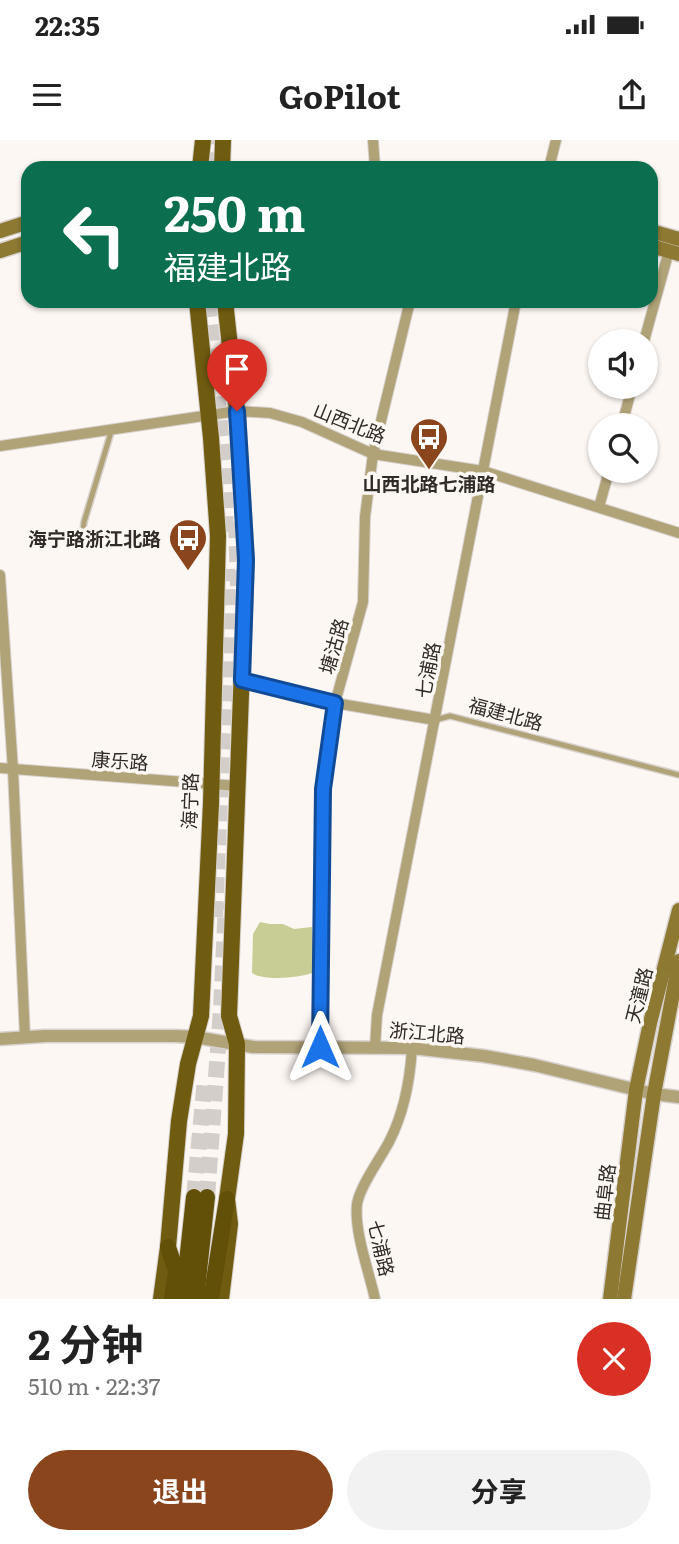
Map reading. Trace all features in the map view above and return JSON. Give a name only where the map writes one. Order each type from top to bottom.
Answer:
[{"type":"highway","points":[[183,1299],[201,1197],[196,1299]]},
{"type":"highway","points":[[211,1299],[226,1199]]},
{"type":"highway","points":[[168,1247],[176,1271],[172,1299]]},
{"type":"main road","points":[[202,161],[203,140]]},
{"type":"main road","points":[[222,161],[223,140]]},
{"type":"main road","points":[[0,231],[21,224]]},
{"type":"main road","points":[[658,233],[679,239]]},
{"type":"main road","points":[[0,251],[21,244]]},
{"type":"main road","name":"海宁路","points":[[161,1299],[179,1121],[188,1063],[201,1016],[211,785],[218,562],[209,415],[198,308]]},
{"type":"main road","points":[[222,1299],[230,1224],[226,1199],[236,1134],[237,1044],[229,1016],[246,560],[237,411],[226,308]]},
{"type":"main road","name":"天潼路","points":[[636,1090],[679,910]]},
{"type":"main road","name":"天潼路","points":[[654,1094],[679,961]]},
{"type":"main road","name":"曲阜路","points":[[610,1299],[636,1090]]},
{"type":"main road","name":"曲阜路","points":[[624,1299],[654,1094]]},
{"type":"street","points":[[373,140],[375,161]]},
{"type":"street","points":[[551,161],[556,140]]},
{"type":"street","points":[[658,300],[674,253]]},
{"type":"street","name":"塘沽路","points":[[320,1047],[323,789],[335,703],[365,592],[364,528],[373,454],[408,308]]},
{"type":"street","name":"七浦路","points":[[374,1047],[377,1015],[515,308]]},
{"type":"street","points":[[648,329],[655,308]]},
{"type":"street","name":"山西北路","points":[[0,446],[237,411],[270,413],[302,422],[373,454],[483,471],[679,533]]},
{"type":"street","points":[[599,507],[606,483]]},
{"type":"street","points":[[0,575],[13,770],[25,1037]]},
{"type":"street","name":"福建北路","points":[[242,680],[335,703],[435,720]]},
{"type":"street","name":"康乐路","points":[[0,768],[238,786]]},
{"type":"street","name":"浙江北路","points":[[0,1039],[195,1037],[253,1047],[412,1048],[516,1061],[654,1094],[679,1097]]},
{"type":"street","name":"七浦路","points":[[376,1299],[356,1219],[358,1200],[390,1140],[401,1113],[412,1048]]},
{"type":"lane","points":[[81,547],[84,522],[112,429]]},
{"type":"lane","name":"福建北路","points":[[435,720],[450,716],[679,775]]},
{"type":"green space","points":[[260,922],[283,924],[294,929],[312,927],[312,973],[281,978],[257,976],[252,973],[253,934]]},
{"type":"tunnel","points":[[208,161],[210,140]]},
{"type":"tunnel","points":[[209,308],[224,465],[226,539]]},
{"type":"tunnel","points":[[236,522],[238,587]]},
{"type":"tunnel","points":[[215,917],[228,608],[227,569]]},
{"type":"tunnel","points":[[207,1197],[226,903]]},
{"type":"tunnel","points":[[194,1197],[205,1079]]},
{"type":"place","name":"山西北路七浦路","points":[[429,471]]},
{"type":"place","name":"海宁路浙江北路","points":[[188,572]]},
{"type":"route","points":[[237,411],[246,560],[242,680],[335,703],[323,789],[320,1047]]}]
